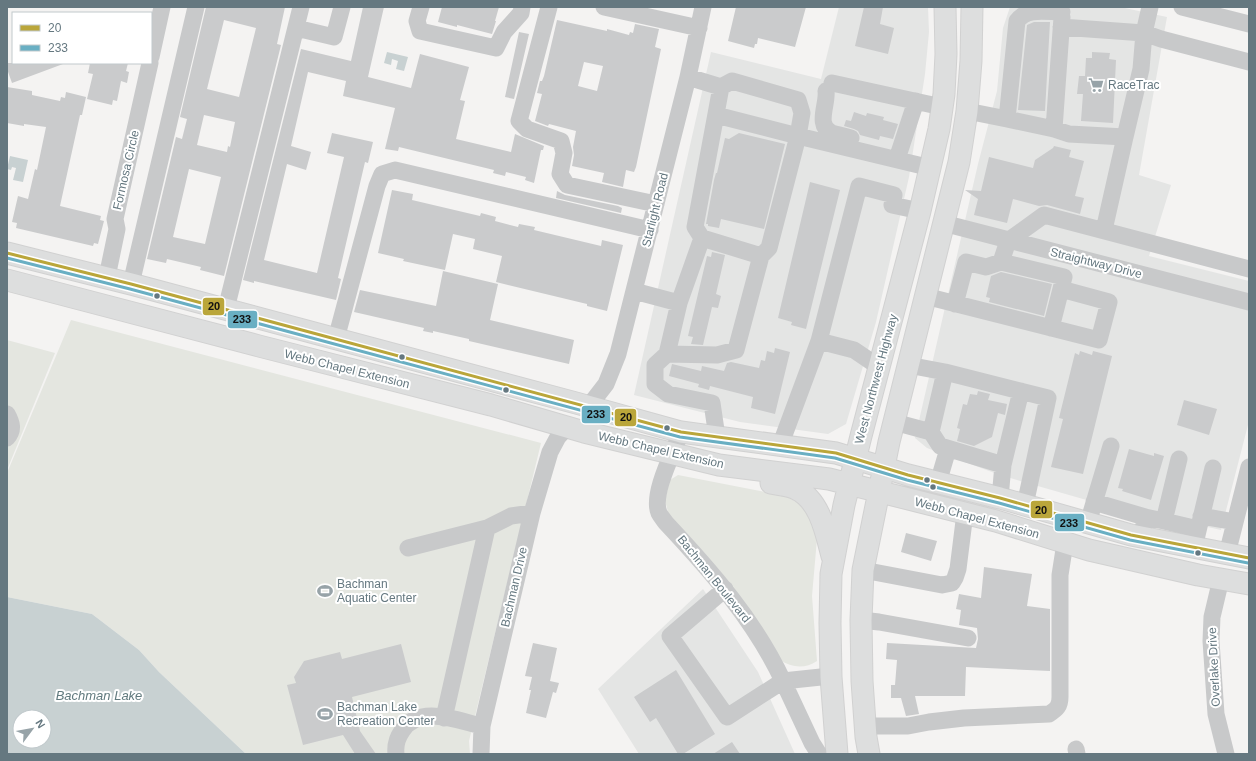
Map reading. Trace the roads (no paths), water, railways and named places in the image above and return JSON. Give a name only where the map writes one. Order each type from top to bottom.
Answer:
[{"type":"main road","name":"West Northwest Highway","points":[[837,754],[831,677],[831,574],[849,484],[931,168],[939,130],[946,54],[945,7]]},
{"type":"main road","points":[[869,754],[865,726],[860,620],[863,570],[883,468],[959,162],[967,111],[971,61],[972,7]]},
{"type":"main road","points":[[920,211],[927,218],[929,228],[918,278],[925,296]]},
{"type":"main road","name":"Webb Chapel Extension","points":[[7,253],[226,309],[682,432],[836,453],[883,468],[1000,498],[1137,536],[1198,531],[1227,554],[1249,558]]},
{"type":"main road","points":[[7,267],[20,268],[43,262]]},
{"type":"main road","points":[[100,304],[107,278]]},
{"type":"main road","name":"Webb Chapel Extension","points":[[7,280],[491,405],[567,427],[673,453],[719,464],[830,479],[996,521],[1097,552],[1249,584]]},
{"type":"main road","points":[[328,364],[336,339]]},
{"type":"main road","points":[[567,427],[589,406]]},
{"type":"main road","points":[[744,468],[771,482],[796,489],[810,500],[820,514],[834,561]]},
{"type":"main road","points":[[1065,543],[1068,539],[1079,535],[1118,542],[1137,536]]},
{"type":"main road","points":[[1221,579],[1227,554]]},
{"type":"street","points":[[152,52],[162,7]]},
{"type":"street","points":[[131,284],[196,7]]},
{"type":"street","points":[[226,309],[301,7]]},
{"type":"street","points":[[296,28],[334,38],[342,7]]},
{"type":"street","points":[[421,7],[417,21],[420,31],[496,48],[504,32],[521,13],[522,7]]},
{"type":"street","points":[[549,7],[519,121],[527,129],[561,141],[564,153],[560,174],[567,185],[656,204]]},
{"type":"street","points":[[604,7],[699,28]]},
{"type":"street","name":"Starlight Road","points":[[589,406],[606,384],[618,354],[688,77],[704,7]]},
{"type":"street","points":[[1104,230],[1142,69],[1144,33],[1150,7]]},
{"type":"street","points":[[1182,7],[1249,24]]},
{"type":"street","points":[[1006,119],[1017,20],[1021,15],[1028,12],[1062,15],[1144,33],[1161,40],[1249,62]]},
{"type":"street","points":[[1054,129],[1062,15]]},
{"type":"street","name":"Formosa Circle","points":[[107,278],[117,228],[115,219],[150,64]]},
{"type":"street","points":[[667,354],[717,355],[736,350],[761,256],[770,248],[798,136],[802,113],[798,100],[732,81],[721,87],[688,77]]},
{"type":"street","points":[[721,87],[694,227],[702,238],[761,256]]},
{"type":"street","points":[[931,168],[898,154],[833,133],[825,127],[823,117],[829,87],[916,101],[942,107]]},
{"type":"street","points":[[898,154],[916,101]]},
{"type":"street","points":[[967,111],[1054,129],[1069,134],[1125,137]]},
{"type":"street","points":[[716,115],[798,136],[898,154]]},
{"type":"street","points":[[336,339],[377,186],[382,174],[395,170],[650,230]]},
{"type":"street","points":[[780,446],[819,341],[859,186],[894,195],[892,205],[920,211]]},
{"type":"street","points":[[1001,262],[1008,241],[1044,215],[1249,269]]},
{"type":"street","name":"Straightway Drive","points":[[943,223],[1249,302]]},
{"type":"street","points":[[702,238],[679,303],[667,354],[655,365],[655,384],[668,394],[712,403],[716,437]]},
{"type":"street","points":[[955,304],[966,262],[986,267],[1001,262],[1064,277],[1051,328]]},
{"type":"street","points":[[925,296],[1099,340],[1108,302],[1061,289]]},
{"type":"street","points":[[634,291],[679,303]]},
{"type":"street","points":[[819,341],[854,350],[880,367]]},
{"type":"street","points":[[908,365],[945,372],[1048,398],[1025,505]]},
{"type":"street","points":[[931,432],[945,372]]},
{"type":"street","points":[[1000,498],[996,463],[1021,391]]},
{"type":"street","points":[[7,414],[12,423],[12,431],[7,438]]},
{"type":"street","points":[[894,422],[931,432],[940,446],[996,463]]},
{"type":"street","name":"Bachman Drive","points":[[481,754],[482,726],[532,513],[550,452],[558,438],[567,427]]},
{"type":"street","name":"Bachman Boulevard","points":[[682,432],[664,472],[657,498],[659,513],[666,523],[725,589],[751,625],[774,663],[812,743],[819,754]]},
{"type":"street","points":[[1088,523],[1111,446]]},
{"type":"street","points":[[938,483],[948,449]]},
{"type":"street","points":[[1164,521],[1179,459]]},
{"type":"street","points":[[1227,554],[1249,467]]},
{"type":"street","points":[[1198,531],[1213,468]]},
{"type":"street","points":[[1094,502],[1198,531],[1235,522]]},
{"type":"street","points":[[408,548],[487,528],[511,516],[532,513]]},
{"type":"street","points":[[863,570],[942,585],[952,583],[956,578],[958,569],[965,513]]},
{"type":"street","points":[[1137,536],[1145,516]]},
{"type":"street","points":[[444,718],[487,528]]},
{"type":"street","points":[[865,726],[908,726],[964,718],[1049,714],[1055,710],[1060,705],[1060,575],[1065,543]]},
{"type":"street","name":"Overlake Drive","points":[[1221,579],[1212,617],[1211,641],[1216,714],[1226,754]]},
{"type":"street","points":[[725,589],[670,636],[727,716],[783,681],[831,677]]},
{"type":"street","points":[[860,620],[968,638]]},
{"type":"street","points":[[396,754],[398,737],[404,727],[414,720],[424,716],[444,718],[482,726]]},
{"type":"water","points":[[387,52],[408,57],[404,71],[396,69],[398,61],[392,59],[391,65],[384,63]]},
{"type":"water","points":[[10,156],[28,160],[23,182],[13,180],[16,168],[12,167],[11,170],[7,169]]},
{"type":"water","name":"Bachman Lake","points":[[7,597],[92,614],[139,650],[159,672],[246,754],[7,754]]},
{"type":"place","name":"RaceTrac","points":[[1096,85]]},
{"type":"place","name":"Bachman Aquatic Center","points":[[325,591]]},
{"type":"place","name":"Bachman Lake Recreation Center","points":[[325,714]]}]
